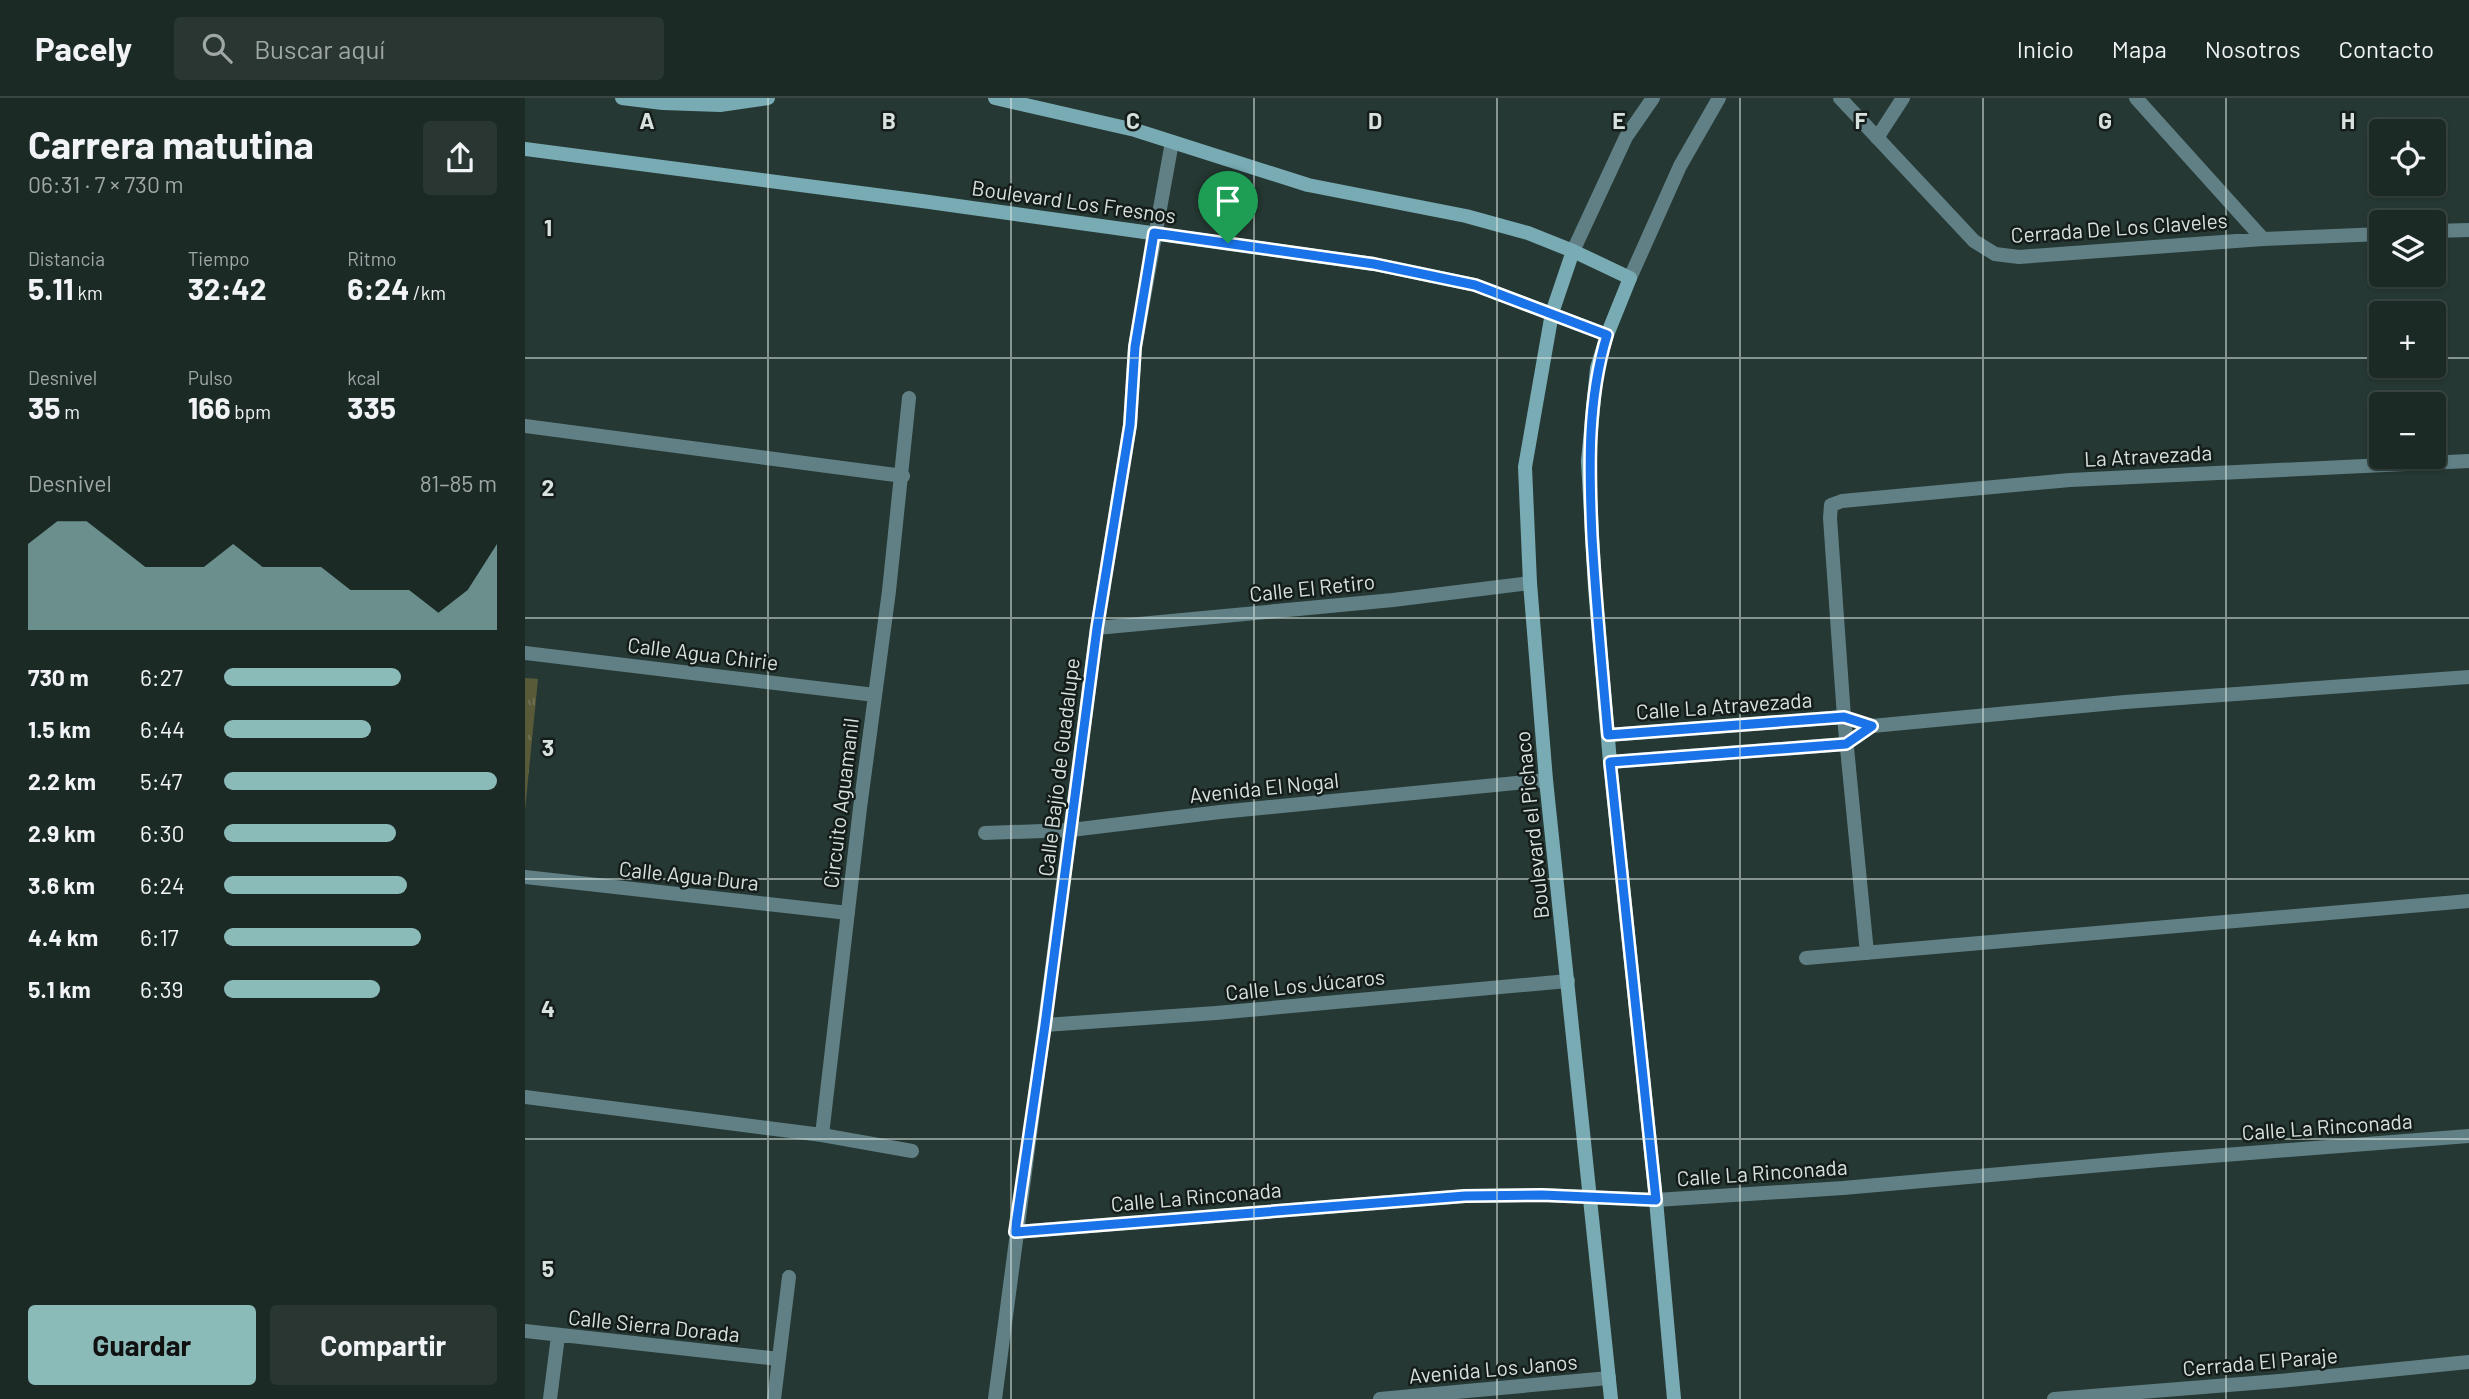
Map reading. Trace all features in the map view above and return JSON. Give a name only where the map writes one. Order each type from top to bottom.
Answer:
[{"type":"street","points":[[622,98],[720,105],[768,98]]},
{"type":"street","points":[[995,98],[1089,118],[1308,186],[1466,216],[1528,233],[1630,278]]},
{"type":"street","points":[[1573,251],[1626,137],[1653,98]]},
{"type":"street","points":[[1674,1399],[1610,762],[1595,588],[1588,461],[1597,368],[1607,335],[1680,166],[1719,98]]},
{"type":"street","name":"Cerrada De Los Claveles","points":[[1840,98],[1974,241],[1995,254],[2019,257],[2263,239],[2369,235]]},
{"type":"street","points":[[1877,138],[1903,98]]},
{"type":"street","points":[[2136,98],[2263,239]]},
{"type":"street","name":"Calle Bajío de Guadalupe","points":[[995,1399],[1097,628],[1128,439],[1135,347],[1172,142]]},
{"type":"street","name":"Boulevard Los Fresnos","points":[[525,149],[1374,264],[1475,285],[1607,335]]},
{"type":"street","points":[[2446,231],[2469,230]]},
{"type":"street","name":"Boulevard el Pichaco","points":[[1573,251],[1552,313],[1525,467],[1530,583],[1546,780],[1611,1399]]},
{"type":"street","name":"Circuito Aguamanil","points":[[822,1135],[903,476],[909,398]]},
{"type":"street","points":[[525,426],[903,476]]},
{"type":"street","name":"La Atravezada","points":[[1844,717],[1831,505],[1842,501],[2070,480],[2469,461]]},
{"type":"street","name":"Calle El Retiro","points":[[1097,628],[1392,600],[1530,583]]},
{"type":"street","name":"Calle Agua Chirie","points":[[525,653],[875,695]]},
{"type":"street","points":[[1867,953],[1844,717],[1872,726],[2125,702],[2469,677]]},
{"type":"street","name":"Calle La Atravezada","points":[[1608,735],[1844,717]]},
{"type":"street","points":[[1610,762],[1846,744],[1872,726]]},
{"type":"street","points":[[1703,727],[1705,754]]},
{"type":"street","name":"Avenida El Nogal","points":[[985,833],[1072,830],[1546,780]]},
{"type":"street","name":"Calle Agua Dura","points":[[525,877],[848,914]]},
{"type":"street","points":[[1805,958],[2469,901]]},
{"type":"street","name":"Calle Los Júcaros","points":[[1045,1025],[1216,1013],[1568,981]]},
{"type":"street","points":[[525,1097],[822,1135],[912,1151]]},
{"type":"street","name":"Calle La Rinconada","points":[[1015,1232],[1465,1196],[1656,1200],[1843,1188],[2469,1136]]},
{"type":"street","points":[[774,1399],[789,1277]]},
{"type":"street","name":"Calle Sierra Dorada","points":[[525,1331],[779,1359]]},
{"type":"street","points":[[550,1399],[558,1336]]},
{"type":"street","name":"Cerrada El Paraje","points":[[2054,1399],[2469,1362]]},
{"type":"street","name":"Avenida Los Janos","points":[[1380,1399],[1609,1378]]},
{"type":"green space","points":[[525,678],[538,679],[525,810]]},
{"type":"route","points":[[1154,233],[1228,243],[1374,264],[1475,285],[1607,335],[1597,368],[1588,461],[1595,588],[1608,735],[1844,717],[1872,726],[1846,744],[1610,762],[1656,1200],[1542,1195],[1465,1196],[1015,1232],[1072,830],[1097,628],[1130,425],[1135,347],[1154,233]]}]
